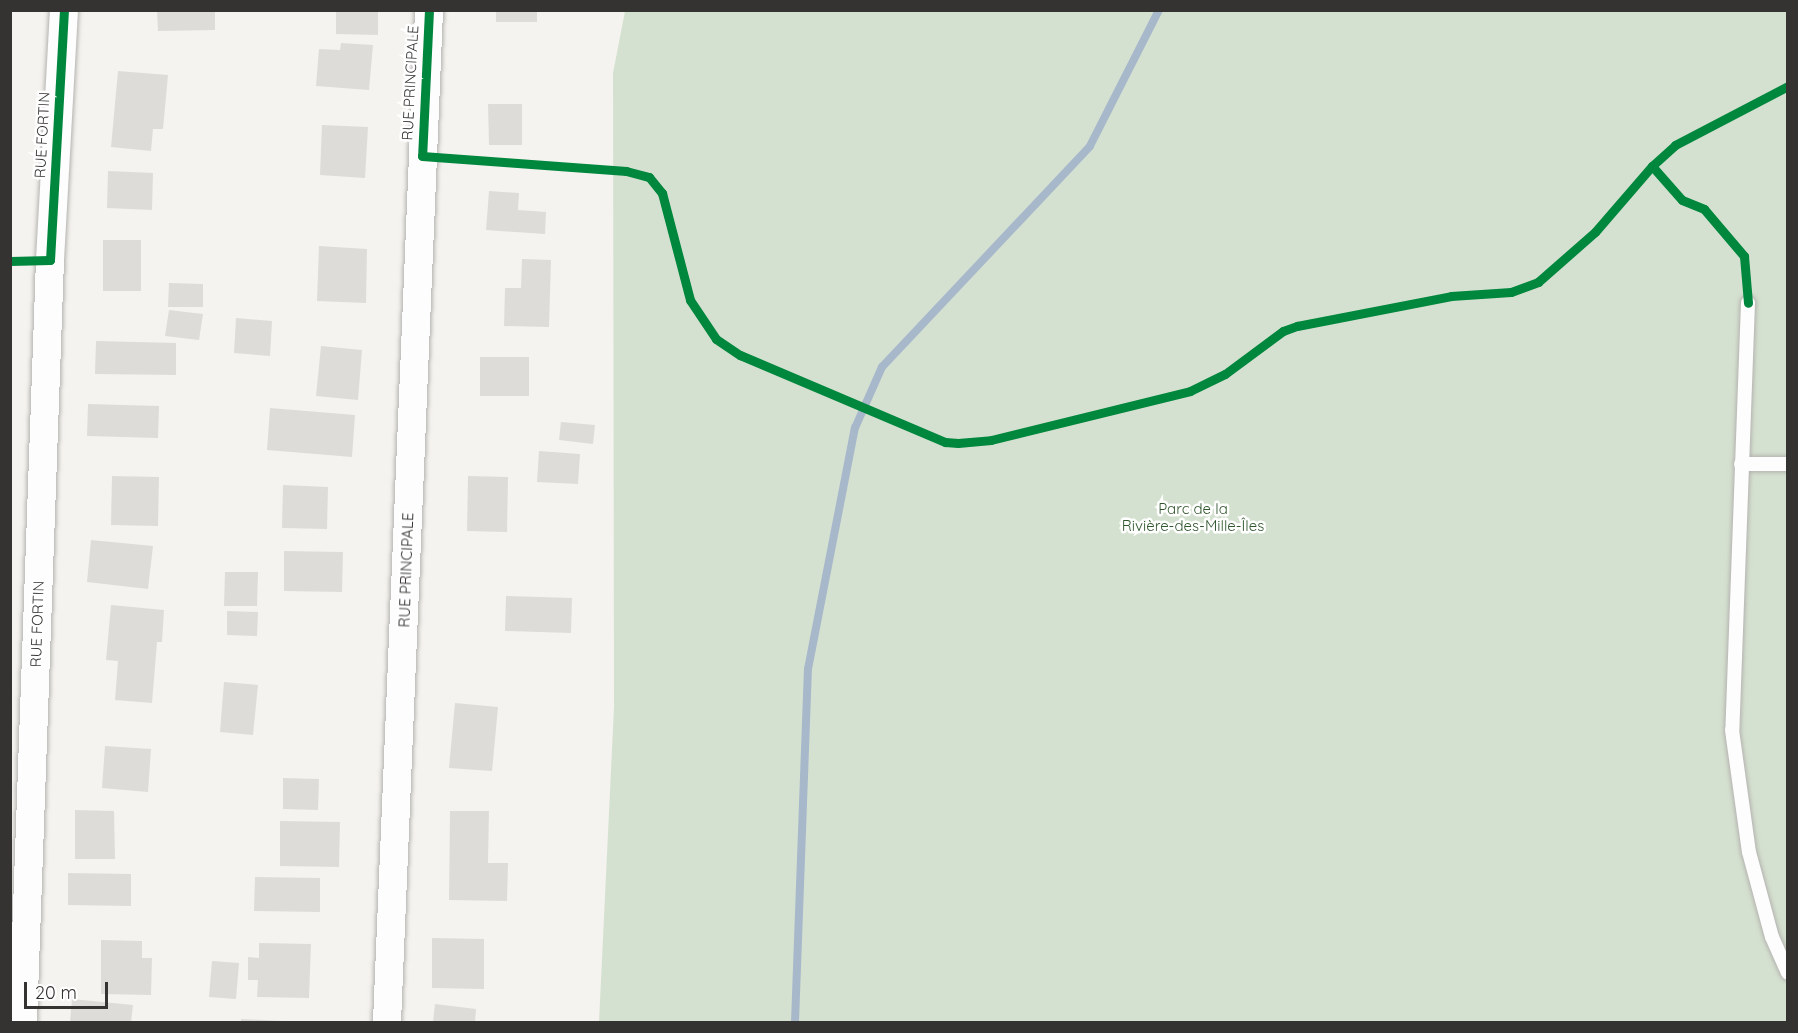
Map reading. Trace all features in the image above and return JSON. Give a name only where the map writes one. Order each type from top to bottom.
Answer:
[{"type":"street","name":"RUE FORTIN","points":[[22,1023],[50,260],[64,10]]},
{"type":"street","name":"RUE PRINCIPALE","points":[[387,1023],[429,10]]},
{"type":"lane","points":[[1748,303],[1732,689],[1735,767],[1749,852],[1772,937],[1788,973]]},
{"type":"lane","points":[[1741,464],[1788,464]]},
{"type":"green space","name":"Parc de la Rivière-des-Mille-Îles","points":[[625,11],[1787,11],[1787,1022],[599,1022],[614,707],[613,73]]},
{"type":"building","points":[[157,10],[215,10],[215,30],[158,31]]},
{"type":"building","points":[[336,10],[378,10],[378,35],[336,34]]},
{"type":"building","points":[[496,10],[537,10],[537,22],[496,22]]},
{"type":"building","points":[[341,43],[373,45],[369,90],[316,86],[319,49],[340,50]]},
{"type":"building","points":[[118,71],[168,75],[163,129],[153,129],[151,151],[111,147]]},
{"type":"building","points":[[488,104],[522,104],[522,145],[489,145]]},
{"type":"building","points":[[322,125],[368,127],[365,178],[320,175]]},
{"type":"building","points":[[108,171],[153,173],[152,210],[107,208]]},
{"type":"building","points":[[489,191],[519,193],[518,210],[546,212],[545,234],[486,230]]},
{"type":"building","points":[[103,240],[141,240],[141,291],[103,291]]},
{"type":"building","points":[[319,246],[367,249],[366,303],[317,301]]},
{"type":"building","points":[[522,259],[551,260],[549,327],[504,326],[505,288],[521,288]]},
{"type":"building","points":[[169,283],[203,284],[203,307],[168,307]]},
{"type":"building","points":[[169,310],[203,314],[199,340],[165,336]]},
{"type":"building","points":[[236,318],[272,321],[270,356],[234,353]]},
{"type":"building","points":[[96,341],[176,343],[176,375],[95,374]]},
{"type":"building","points":[[321,346],[362,350],[358,400],[316,396]]},
{"type":"building","points":[[480,357],[529,357],[529,396],[480,396]]},
{"type":"building","points":[[88,404],[159,406],[158,438],[87,436]]},
{"type":"building","points":[[270,408],[355,415],[352,457],[267,450]]},
{"type":"building","points":[[561,422],[595,425],[593,444],[559,440]]},
{"type":"building","points":[[539,451],[580,454],[578,484],[537,482]]},
{"type":"building","points":[[112,476],[159,477],[158,526],[111,525]]},
{"type":"building","points":[[468,476],[508,477],[507,532],[467,531]]},
{"type":"building","points":[[283,485],[328,487],[327,529],[282,528]]},
{"type":"building","points":[[91,540],[153,546],[148,589],[87,582]]},
{"type":"building","points":[[284,551],[343,552],[342,592],[284,591]]},
{"type":"building","points":[[225,572],[258,572],[257,606],[224,606]]},
{"type":"building","points":[[506,596],[572,598],[571,633],[505,631]]},
{"type":"building","points":[[111,605],[164,610],[162,642],[157,642],[152,703],[115,700],[118,661],[106,660]]},
{"type":"building","points":[[227,611],[258,612],[257,636],[227,635]]},
{"type":"building","points":[[224,682],[258,685],[253,735],[220,732]]},
{"type":"building","points":[[455,703],[498,707],[492,771],[449,768]]},
{"type":"building","points":[[105,746],[151,749],[148,792],[102,788]]},
{"type":"building","points":[[283,778],[319,779],[318,810],[283,809]]},
{"type":"building","points":[[75,810],[114,811],[115,859],[75,859]]},
{"type":"building","points":[[450,811],[489,811],[488,863],[508,863],[507,901],[449,900]]},
{"type":"building","points":[[280,821],[340,822],[339,867],[280,866]]},
{"type":"building","points":[[68,873],[131,874],[131,906],[68,905]]},
{"type":"building","points":[[255,877],[320,878],[320,912],[254,911]]},
{"type":"building","points":[[432,938],[484,939],[484,989],[432,988]]},
{"type":"building","points":[[101,940],[142,941],[142,958],[152,958],[151,995],[101,994]]},
{"type":"building","points":[[259,943],[311,944],[309,998],[257,997],[258,980],[248,980],[248,957],[259,958]]},
{"type":"building","points":[[212,961],[239,963],[236,999],[209,997]]},
{"type":"building","points":[[72,999],[133,1005],[131,1022],[70,1022]]},
{"type":"building","points":[[435,1004],[476,1009],[475,1022],[433,1022]]},
{"type":"building","points":[[241,1019],[283,1021],[283,1022],[241,1022]]},
{"type":"waterway","points":[[795,1022],[808,669],[855,428],[882,367],[1090,146],[1159,10]]},
{"type":"cycle path","points":[[10,261],[50,260],[64,10]]},
{"type":"cycle path","points":[[429,10],[422,156],[626,171],[649,177],[662,193],[690,300],[716,339],[740,355],[945,442],[958,443],[991,440],[1190,391],[1225,374],[1283,331],[1297,326],[1451,296],[1511,292],[1538,282],[1595,232],[1652,166],[1675,145],[1788,86]]},
{"type":"cycle path","points":[[1652,166],[1682,200],[1704,209],[1744,256],[1748,303]]}]
